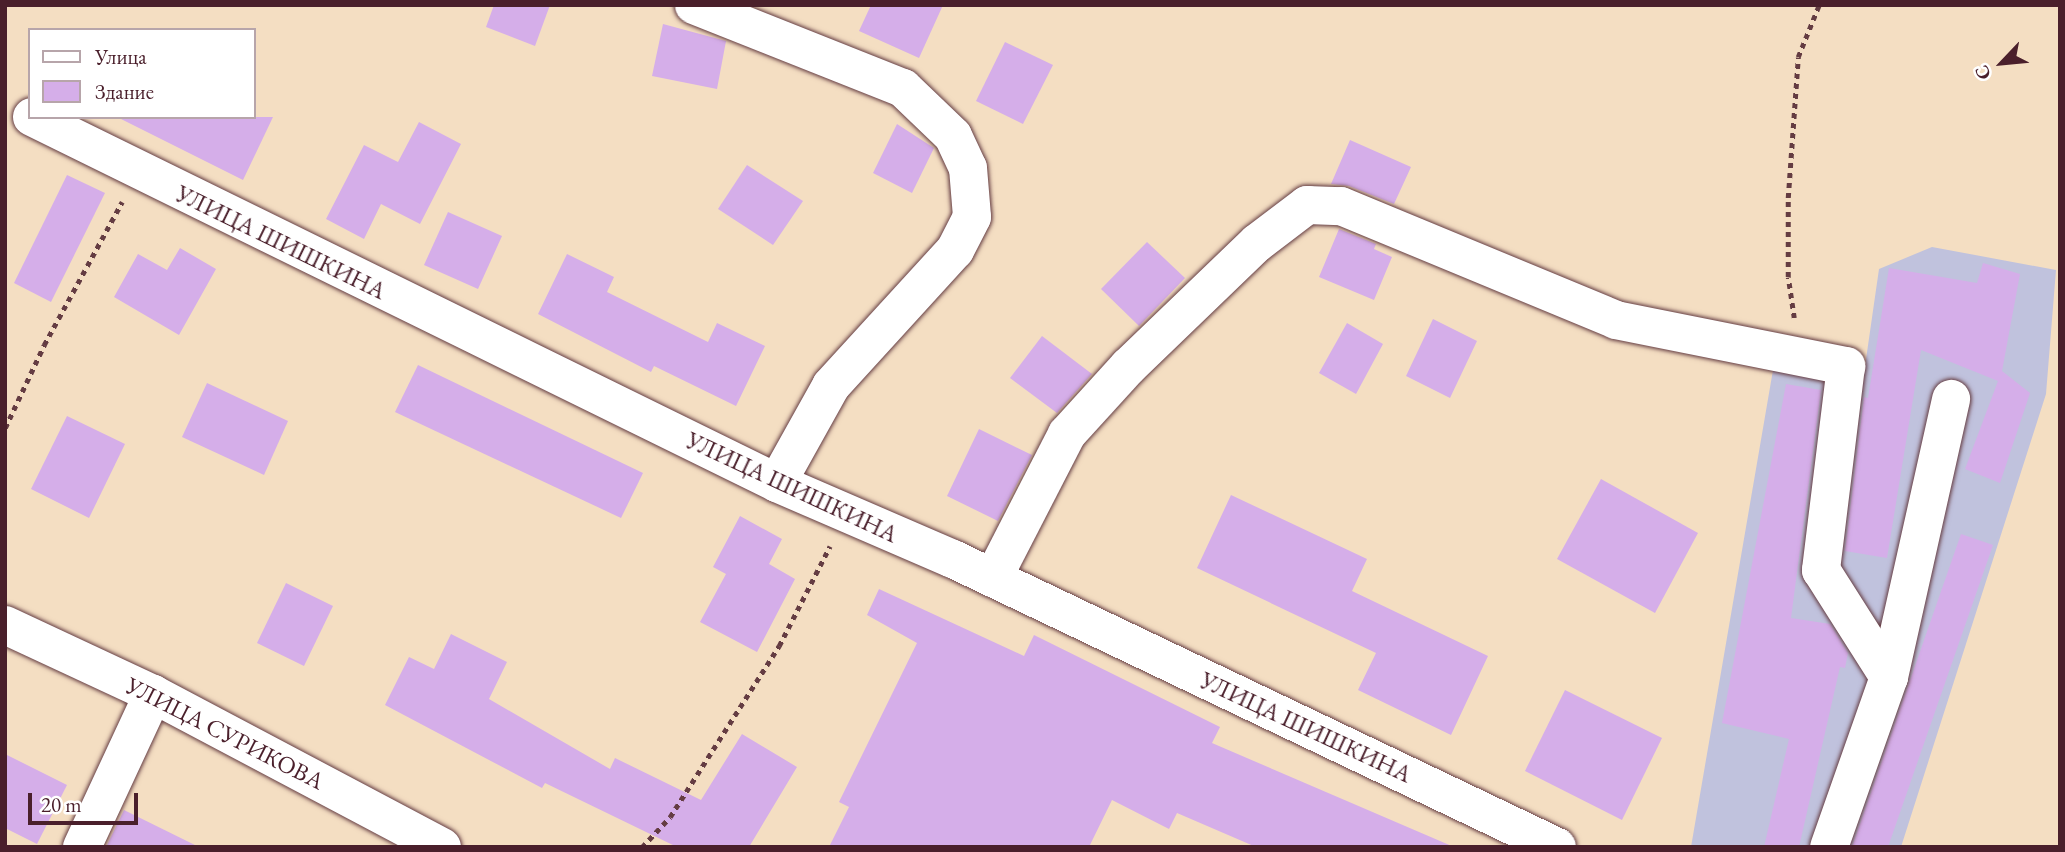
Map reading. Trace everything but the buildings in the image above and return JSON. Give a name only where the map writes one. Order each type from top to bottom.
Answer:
[{"type":"street","points":[[694,5],[902,88],[953,136],[968,167],[972,217],[955,250],[831,386],[777,483]]},
{"type":"street","name":"УЛИЦА ШИШКИНА","points":[[5,103],[28,115]]},
{"type":"street","name":"УЛИЦА ШИШКИНА","points":[[35,119],[138,172],[777,483],[993,578],[1557,847]]},
{"type":"street","points":[[993,578],[1067,434],[1128,367],[1257,243],[1307,205],[1341,206],[1616,320],[1799,354],[1846,366],[1821,570],[1889,677]]},
{"type":"street","points":[[1829,847],[1889,677],[1951,400]]},
{"type":"street","name":"УЛИЦА СУРИКОВА","points":[[5,625],[153,694],[442,847]]},
{"type":"street","points":[[82,847],[153,694]]},
{"type":"path","points":[[1799,354],[1788,277],[1788,198],[1798,57],[1819,5]]},
{"type":"path","points":[[5,428],[44,345],[138,172]]},
{"type":"path","points":[[642,847],[670,817],[779,646],[845,515]]},
{"type":"shaded area","points":[[1932,247],[2056,270],[2046,394],[1901,847],[1691,847],[1773,370],[1862,387],[1879,269]]}]
